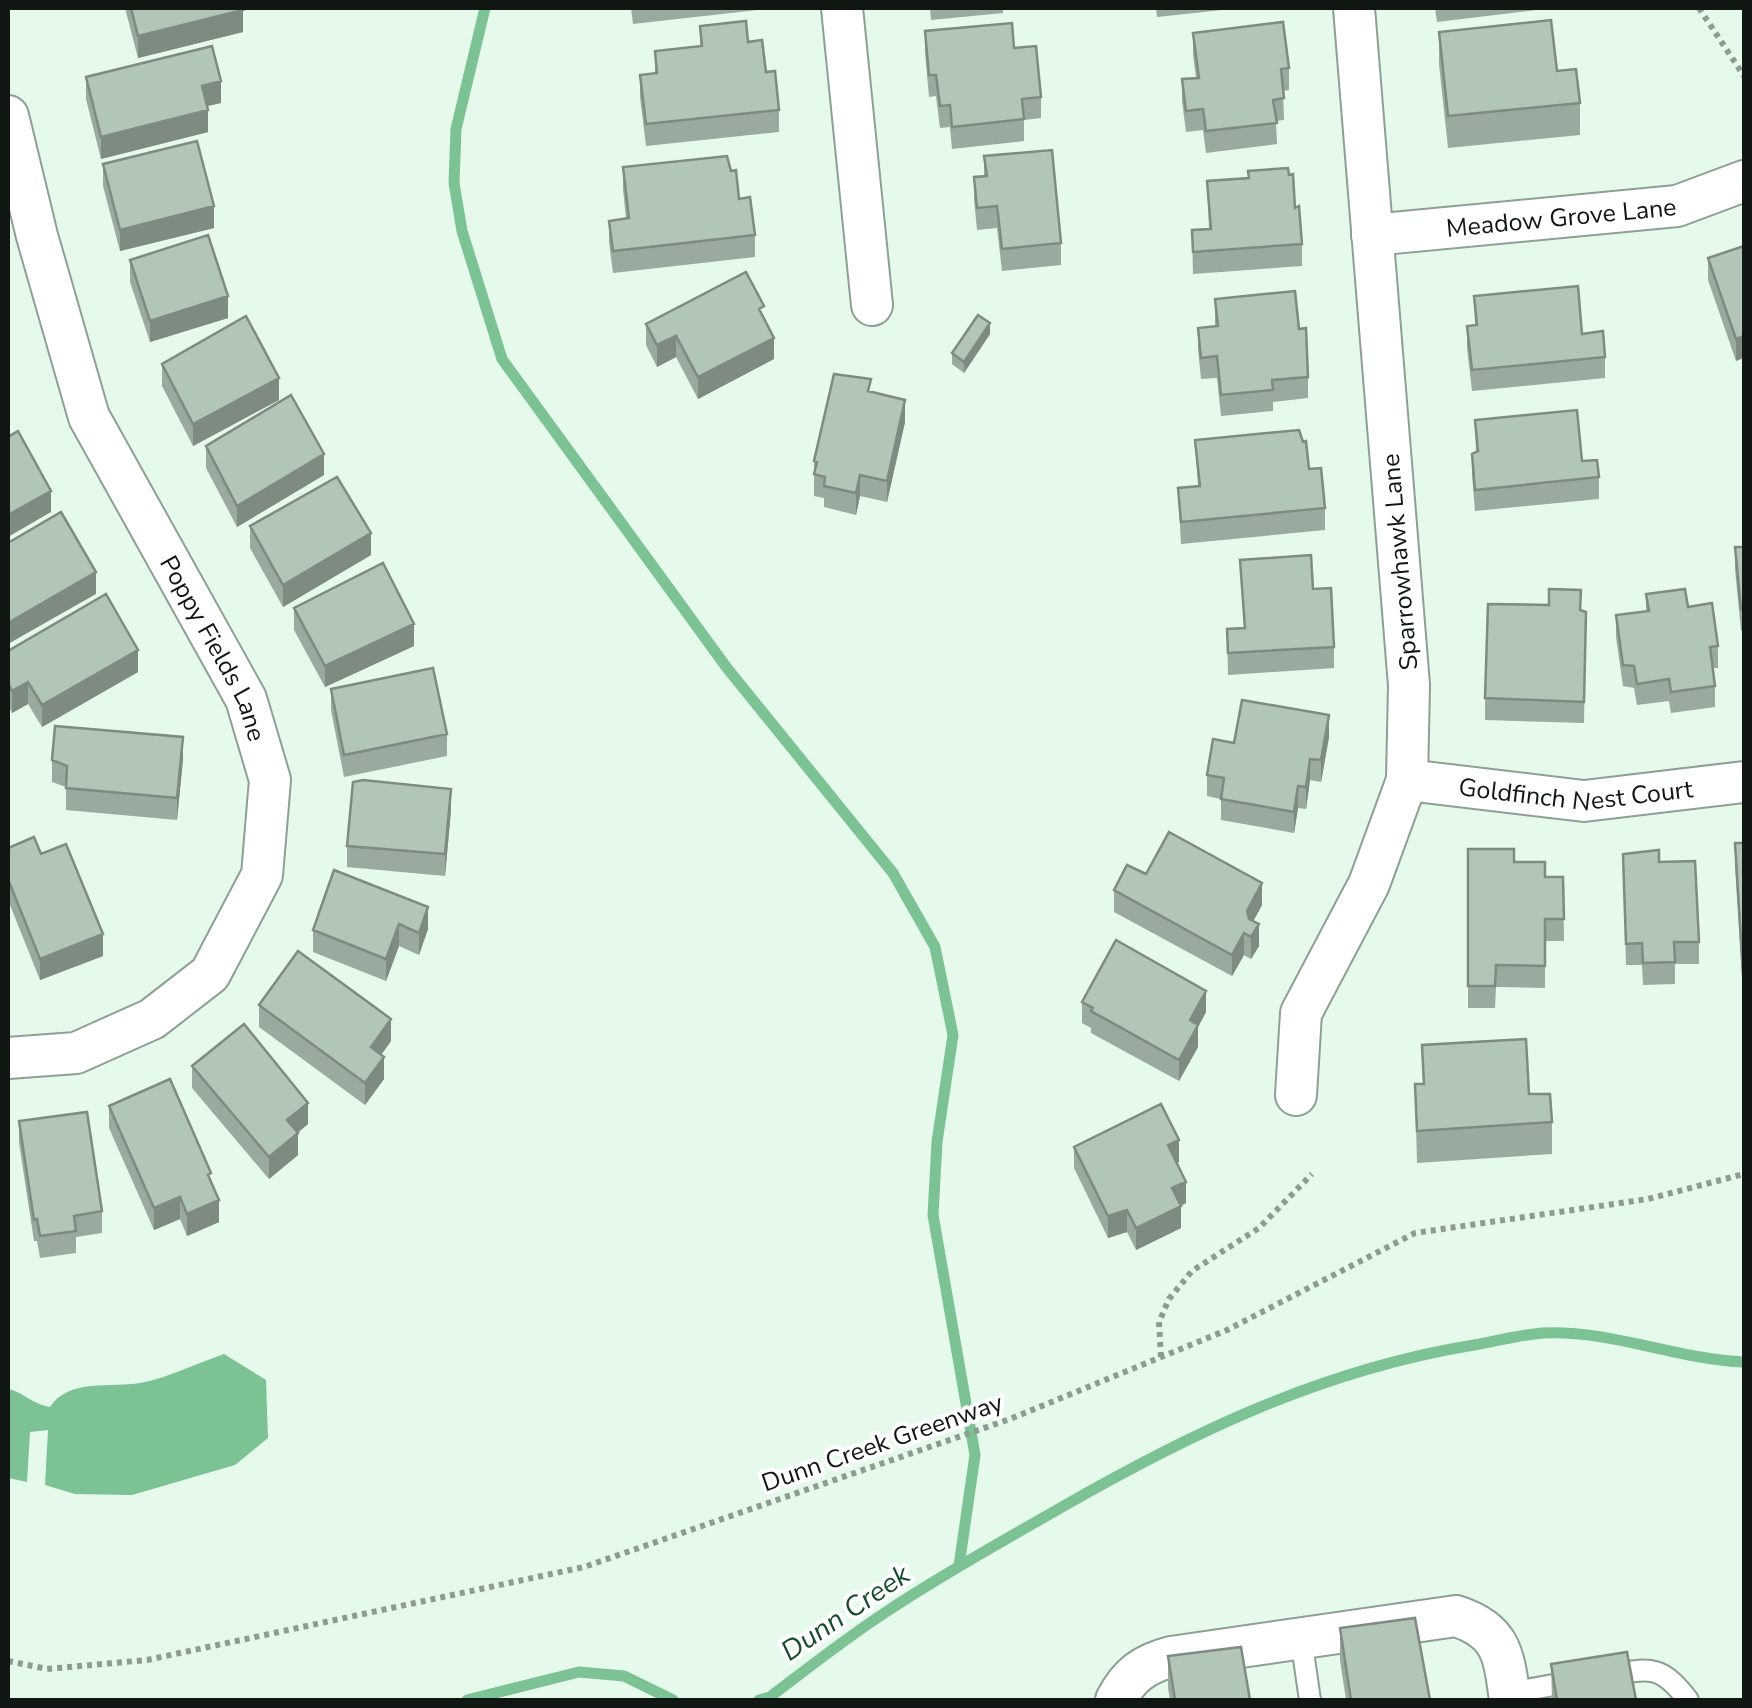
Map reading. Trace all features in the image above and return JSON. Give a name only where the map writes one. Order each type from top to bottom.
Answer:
[{"type":"street","points":[[842,8],[872,304]]},
{"type":"street","name":"Sparrowhawk Lane","points":[[1296,1095],[1301,1014],[1369,884],[1407,780],[1409,685],[1354,8]]},
{"type":"street","name":"Poppy Fields Lane","points":[[8,116],[36,236],[89,417],[246,699],[270,780],[262,875],[210,974],[152,1019],[76,1054],[8,1058]]},
{"type":"street","name":"Meadow Grove Lane","points":[[1372,236],[1676,206],[1744,182]]},
{"type":"street","name":"Goldfinch Nest Court","points":[[1407,780],[1584,801],[1744,782]]},
{"type":"street","points":[[1116,1700],[1135,1672],[1150,1662],[1456,1616],[1474,1621],[1500,1646],[1510,1697]]},
{"type":"lane","points":[[1301,1638],[1310,1700]]},
{"type":"lane","points":[[1510,1697],[1651,1668],[1665,1674],[1688,1700]]},
{"type":"path","points":[[1700,8],[1744,76]]},
{"type":"path","points":[[1161,1358],[1158,1322],[1192,1271],[1259,1228],[1312,1174]]},
{"type":"path","name":"Dunn Creek Greenway","points":[[8,1662],[47,1670],[146,1660],[584,1567],[1010,1419],[1228,1330],[1415,1233],[1648,1199],[1744,1174]]},
{"type":"shaded area","points":[[224,1354],[266,1380],[268,1438],[235,1465],[132,1495],[75,1494],[45,1485],[48,1430],[30,1432],[27,1482],[8,1478],[8,1389],[50,1407],[58,1398],[79,1388],[151,1381]]},
{"type":"building","points":[[131,8],[242,8],[243,10],[138,36]]},
{"type":"building","points":[[1551,20],[1557,71],[1576,69],[1580,103],[1448,116],[1439,32]]},
{"type":"building","points":[[746,21],[748,42],[762,40],[766,72],[775,71],[779,110],[646,124],[640,75],[657,73],[655,51],[702,46],[700,26]]},
{"type":"building","points":[[1283,22],[1289,68],[1281,69],[1284,98],[1273,100],[1277,123],[1206,131],[1203,109],[1186,111],[1182,79],[1199,78],[1193,33]]},
{"type":"building","points":[[1012,23],[1014,48],[1036,46],[1041,97],[1022,99],[1024,119],[952,127],[950,105],[940,106],[936,75],[929,75],[925,31]]},
{"type":"building","points":[[212,46],[221,81],[202,86],[208,110],[101,137],[86,77]]},
{"type":"building","points":[[197,141],[214,206],[120,230],[103,164]]},
{"type":"building","points":[[1052,150],[1061,243],[1002,249],[997,206],[977,208],[974,177],[987,176],[984,156]]},
{"type":"building","points":[[727,156],[731,171],[736,170],[739,199],[750,197],[755,235],[613,251],[609,221],[629,218],[623,167]]},
{"type":"building","points":[[1288,168],[1289,175],[1293,174],[1295,208],[1299,206],[1302,244],[1193,252],[1192,230],[1211,229],[1207,181],[1249,178],[1248,171]]},
{"type":"building","points":[[208,235],[228,296],[150,321],[130,260]]},
{"type":"building","points":[[1744,246],[1744,336],[1736,339],[1708,258]]},
{"type":"building","points":[[746,272],[764,306],[759,309],[774,338],[698,377],[676,336],[657,345],[646,324]]},
{"type":"building","points":[[1578,286],[1582,334],[1603,331],[1605,357],[1472,370],[1467,326],[1477,325],[1474,296]]},
{"type":"building","points":[[1295,291],[1299,329],[1306,328],[1308,377],[1272,380],[1273,390],[1221,395],[1217,356],[1201,358],[1198,328],[1218,326],[1215,299]]},
{"type":"building","points":[[978,315],[990,323],[964,362],[952,353]]},
{"type":"building","points":[[246,316],[279,378],[193,424],[162,364]]},
{"type":"building","points":[[834,374],[871,379],[868,391],[905,400],[887,481],[860,475],[856,493],[824,486],[825,477],[814,474]]},
{"type":"building","points":[[291,395],[324,454],[237,506],[206,446]]},
{"type":"building","points":[[1577,410],[1582,461],[1597,460],[1599,477],[1475,490],[1475,420]]},
{"type":"building","points":[[1299,430],[1303,442],[1306,441],[1309,469],[1321,468],[1325,508],[1181,522],[1178,488],[1200,486],[1195,440]]},
{"type":"building","points":[[18,431],[51,491],[8,515],[8,437]]},
{"type":"building","points":[[337,477],[371,533],[283,585],[250,526]]},
{"type":"building","points":[[61,512],[96,572],[8,623],[8,543]]},
{"type":"building","points":[[1735,547],[1744,547],[1744,609],[1741,609]]},
{"type":"building","points":[[1311,555],[1313,589],[1331,588],[1334,647],[1228,653],[1227,629],[1245,628],[1240,560]]},
{"type":"building","points":[[383,563],[414,624],[325,666],[294,608]]},
{"type":"building","points":[[1549,589],[1581,590],[1580,610],[1586,612],[1584,702],[1485,698],[1488,604],[1549,605]]},
{"type":"building","points":[[1685,589],[1688,607],[1712,603],[1718,646],[1710,647],[1715,686],[1671,692],[1669,679],[1637,684],[1634,666],[1623,665],[1616,615],[1649,611],[1646,594]]},
{"type":"building","points":[[106,594],[138,650],[42,705],[28,682],[12,691],[8,683],[8,651]]},
{"type":"building","points":[[433,668],[447,734],[344,755],[331,689]]},
{"type":"building","points":[[1242,700],[1329,715],[1321,760],[1310,759],[1306,787],[1298,786],[1294,812],[1221,799],[1224,778],[1207,775],[1213,739],[1234,743]]},
{"type":"building","points":[[55,726],[183,737],[177,798],[66,788],[67,766],[52,760]]},
{"type":"building","points":[[353,782],[451,789],[445,854],[347,846]]},
{"type":"building","points":[[1169,832],[1262,883],[1247,911],[1249,919],[1259,924],[1251,937],[1244,933],[1232,955],[1114,890],[1127,865],[1146,874]]},
{"type":"building","points":[[34,837],[41,854],[66,844],[103,934],[40,959],[8,879],[8,848]]},
{"type":"building","points":[[1735,843],[1744,843],[1744,989]]},
{"type":"building","points":[[1468,849],[1514,849],[1514,862],[1545,862],[1545,877],[1563,877],[1564,919],[1545,919],[1545,966],[1496,965],[1495,986],[1468,986]]},
{"type":"building","points":[[1659,850],[1659,862],[1695,861],[1699,942],[1674,942],[1675,962],[1643,963],[1642,943],[1626,944],[1623,854]]},
{"type":"building","points":[[334,870],[428,907],[419,933],[399,924],[386,959],[313,930]]},
{"type":"building","points":[[1116,940],[1206,991],[1190,1020],[1198,1025],[1179,1060],[1091,1011],[1093,1008],[1082,1002]]},
{"type":"building","points":[[298,951],[391,1019],[371,1047],[384,1057],[365,1083],[259,1005]]},
{"type":"building","points":[[244,1024],[308,1103],[287,1120],[298,1133],[269,1157],[192,1066]]},
{"type":"building","points":[[1526,1039],[1529,1094],[1550,1094],[1552,1122],[1417,1131],[1415,1084],[1424,1084],[1422,1045]]},
{"type":"building","points":[[170,1079],[219,1200],[187,1214],[180,1197],[154,1208],[109,1106]]},
{"type":"building","points":[[1161,1104],[1179,1140],[1168,1145],[1186,1182],[1172,1188],[1181,1206],[1136,1228],[1127,1210],[1108,1216],[1074,1147]]},
{"type":"building","points":[[87,1112],[102,1211],[74,1216],[76,1231],[40,1236],[37,1219],[34,1220],[19,1121]]},
{"type":"building","points":[[1415,1618],[1430,1700],[1351,1700],[1340,1628]]},
{"type":"building","points":[[1241,1647],[1250,1700],[1175,1700],[1168,1656]]},
{"type":"building","points":[[1627,1652],[1636,1700],[1557,1700],[1551,1664]]},
{"type":"waterway","points":[[485,8],[456,129],[454,183],[462,231],[502,359],[727,668],[893,873],[935,947],[953,1035],[937,1142],[933,1215],[975,1455],[959,1566]]},
{"type":"waterway","points":[[759,1700],[770,1697],[908,1598],[1062,1507],[1208,1430],[1309,1388],[1413,1357],[1543,1333],[1594,1336],[1744,1362]]},
{"type":"waterway","name":"Dunn Creek","points":[[467,1700],[579,1672],[624,1676],[673,1700]]}]
